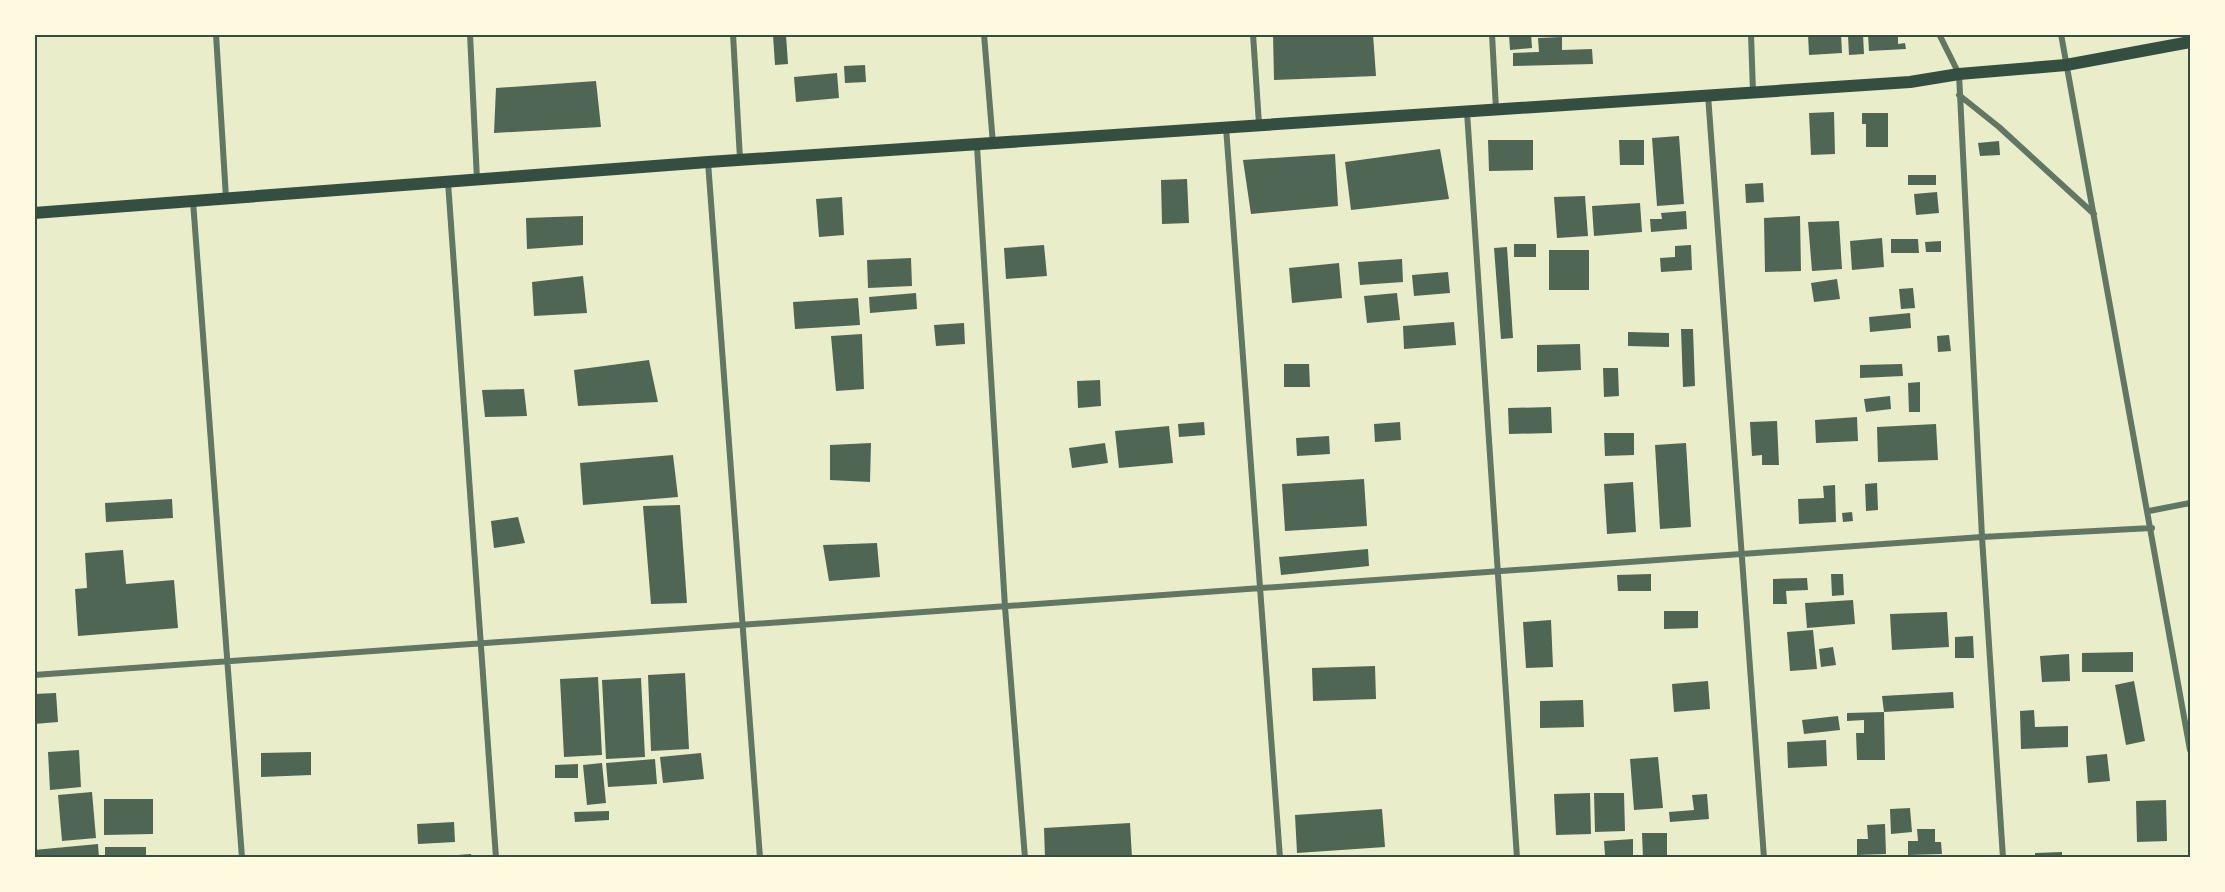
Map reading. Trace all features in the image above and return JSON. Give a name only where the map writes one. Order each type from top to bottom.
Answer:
[{"type":"main road","points":[[34,213],[741,159],[993,145],[1259,124],[1898,83],[1959,74],[2066,65],[2190,42]]},
{"type":"street","points":[[216,34],[226,198]]},
{"type":"street","points":[[470,34],[477,180]]},
{"type":"street","points":[[733,34],[741,159]]},
{"type":"street","points":[[984,34],[993,145]]},
{"type":"street","points":[[1252,34],[1259,124]]},
{"type":"street","points":[[1492,34],[1496,109]]},
{"type":"street","points":[[1751,34],[1754,92]]},
{"type":"street","points":[[1939,34],[1959,74],[1982,537],[2003,858]]},
{"type":"street","points":[[2061,34],[2149,511],[2190,750]]},
{"type":"street","points":[[1708,95],[1764,858]]},
{"type":"street","points":[[1959,95],[1999,127],[2095,215]]},
{"type":"street","points":[[1467,111],[1517,858]]},
{"type":"street","points":[[1226,127],[1280,858]]},
{"type":"street","points":[[977,146],[1005,607],[1025,858]]},
{"type":"street","points":[[708,162],[760,858]]},
{"type":"street","points":[[448,182],[496,858]]},
{"type":"street","points":[[193,201],[242,858]]},
{"type":"street","points":[[2149,511],[2190,503]]},
{"type":"street","points":[[34,675],[1982,537],[2152,528]]},
{"type":"building","points":[[1273,34],[1373,34],[1376,76],[1274,80]]},
{"type":"building","points":[[1509,34],[1531,34],[1532,48],[1510,50]]},
{"type":"building","points":[[1808,34],[1841,34],[1842,53],[1809,55]]},
{"type":"building","points":[[1863,34],[1864,54],[1849,55],[1848,35]]},
{"type":"building","points":[[1868,34],[1898,34],[1898,44],[1905,43],[1906,49],[1869,51]]},
{"type":"building","points":[[773,35],[786,35],[788,64],[775,65]]},
{"type":"building","points":[[1562,37],[1562,50],[1592,49],[1593,64],[1513,66],[1513,53],[1539,52],[1538,38]]},
{"type":"building","points":[[865,65],[866,82],[845,83],[844,66]]},
{"type":"building","points":[[837,73],[839,98],[796,102],[794,77]]},
{"type":"building","points":[[596,81],[601,127],[494,133],[496,88]]},
{"type":"building","points":[[1834,112],[1835,154],[1811,155],[1809,113]]},
{"type":"building","points":[[1862,113],[1888,113],[1888,147],[1866,147],[1866,124],[1862,124]]},
{"type":"building","points":[[1679,136],[1684,204],[1657,206],[1652,138]]},
{"type":"building","points":[[1488,140],[1533,140],[1533,170],[1489,171]]},
{"type":"building","points":[[1619,140],[1644,140],[1644,165],[1620,165]]},
{"type":"building","points":[[1999,141],[2000,155],[1980,156],[1978,143]]},
{"type":"building","points":[[1440,149],[1449,199],[1351,210],[1345,162]]},
{"type":"building","points":[[1335,154],[1338,206],[1251,214],[1243,160]]},
{"type":"building","points":[[1908,175],[1936,175],[1936,185],[1908,185]]},
{"type":"building","points":[[1187,179],[1189,223],[1162,224],[1161,180]]},
{"type":"building","points":[[1763,183],[1764,202],[1746,203],[1745,184]]},
{"type":"building","points":[[1937,192],[1939,213],[1916,215],[1914,194]]},
{"type":"building","points":[[1585,196],[1588,236],[1557,238],[1554,197]]},
{"type":"building","points":[[842,197],[844,235],[819,237],[816,199]]},
{"type":"building","points":[[1640,203],[1642,232],[1594,236],[1592,206]]},
{"type":"building","points":[[1686,211],[1687,229],[1651,232],[1650,219],[1662,219],[1661,213]]},
{"type":"building","points":[[583,216],[583,245],[527,249],[526,218]]},
{"type":"building","points":[[1800,216],[1801,271],[1765,272],[1764,218]]},
{"type":"building","points":[[1839,221],[1842,269],[1812,271],[1808,222]]},
{"type":"building","points":[[1882,238],[1884,267],[1852,270],[1850,241]]},
{"type":"building","points":[[1891,239],[1918,239],[1919,253],[1891,253]]},
{"type":"building","points":[[1941,241],[1941,252],[1926,252],[1925,242]]},
{"type":"building","points":[[1514,244],[1536,244],[1536,257],[1514,257]]},
{"type":"building","points":[[1044,245],[1047,276],[1006,279],[1004,248]]},
{"type":"building","points":[[1691,245],[1692,270],[1661,272],[1660,258],[1675,257],[1675,246]]},
{"type":"building","points":[[1507,247],[1513,338],[1501,339],[1494,248]]},
{"type":"building","points":[[1549,250],[1589,250],[1589,290],[1549,290]]},
{"type":"building","points":[[911,258],[912,286],[868,288],[867,260]]},
{"type":"building","points":[[1402,259],[1403,282],[1360,285],[1358,262]]},
{"type":"building","points":[[1339,263],[1342,298],[1292,303],[1289,268]]},
{"type":"building","points":[[1448,272],[1450,293],[1414,296],[1412,275]]},
{"type":"building","points":[[583,276],[587,313],[534,316],[532,282]]},
{"type":"building","points":[[1837,279],[1840,299],[1814,302],[1811,283]]},
{"type":"building","points":[[1913,288],[1915,308],[1901,309],[1899,289]]},
{"type":"building","points":[[916,293],[917,309],[870,313],[869,297]]},
{"type":"building","points":[[1397,293],[1400,320],[1367,323],[1364,296]]},
{"type":"building","points":[[858,298],[860,325],[795,329],[793,302]]},
{"type":"building","points":[[1910,313],[1911,328],[1870,332],[1869,317]]},
{"type":"building","points":[[1454,322],[1456,345],[1404,349],[1403,326]]},
{"type":"building","points":[[964,323],[965,344],[936,346],[934,325]]},
{"type":"building","points":[[1681,329],[1693,329],[1695,386],[1683,387]]},
{"type":"building","points":[[1628,332],[1669,333],[1669,347],[1628,346]]},
{"type":"building","points":[[862,334],[864,389],[836,391],[831,336]]},
{"type":"building","points":[[1949,335],[1951,351],[1938,352],[1937,336]]},
{"type":"building","points":[[1580,344],[1581,370],[1537,372],[1537,345]]},
{"type":"building","points":[[649,360],[658,402],[578,406],[574,370]]},
{"type":"building","points":[[1284,364],[1309,364],[1310,387],[1284,387]]},
{"type":"building","points":[[1902,364],[1903,376],[1860,378],[1860,365]]},
{"type":"building","points":[[1603,368],[1618,368],[1619,396],[1604,397]]},
{"type":"building","points":[[1100,380],[1101,406],[1078,408],[1077,381]]},
{"type":"building","points":[[1920,382],[1920,412],[1909,412],[1908,383]]},
{"type":"building","points":[[524,389],[527,416],[485,417],[482,390]]},
{"type":"building","points":[[1890,396],[1891,409],[1866,412],[1864,399]]},
{"type":"building","points":[[1551,407],[1552,433],[1509,434],[1508,408]]},
{"type":"building","points":[[1857,417],[1858,441],[1816,443],[1815,420]]},
{"type":"building","points":[[1777,421],[1779,465],[1762,465],[1762,455],[1752,456],[1750,422]]},
{"type":"building","points":[[1204,422],[1205,435],[1179,437],[1178,424]]},
{"type":"building","points":[[1400,422],[1401,440],[1375,442],[1374,424]]},
{"type":"building","points":[[1936,424],[1938,460],[1878,462],[1877,427]]},
{"type":"building","points":[[1169,426],[1173,463],[1119,468],[1115,431]]},
{"type":"building","points":[[1604,433],[1634,433],[1634,455],[1605,456]]},
{"type":"building","points":[[1329,436],[1330,454],[1297,456],[1296,438]]},
{"type":"building","points":[[871,443],[870,482],[830,480],[830,445]]},
{"type":"building","points":[[1105,443],[1108,463],[1072,468],[1069,448]]},
{"type":"building","points":[[1686,443],[1691,527],[1660,529],[1655,445]]},
{"type":"building","points":[[673,455],[678,497],[583,505],[580,463]]},
{"type":"building","points":[[1364,479],[1367,526],[1285,531],[1282,484]]},
{"type":"building","points":[[1633,482],[1636,532],[1607,534],[1604,484]]},
{"type":"building","points":[[1877,483],[1878,510],[1866,511],[1865,484]]},
{"type":"building","points":[[1835,485],[1836,522],[1799,524],[1798,499],[1824,498],[1823,486]]},
{"type":"building","points":[[172,499],[173,518],[106,522],[105,503]]},
{"type":"building","points":[[680,505],[687,603],[651,604],[643,506]]},
{"type":"building","points":[[1852,512],[1853,521],[1843,522],[1842,513]]},
{"type":"building","points":[[518,517],[525,543],[494,548],[491,521]]},
{"type":"building","points":[[877,543],[880,577],[829,581],[823,545]]},
{"type":"building","points":[[1368,549],[1369,566],[1281,575],[1279,557]]},
{"type":"building","points":[[123,550],[126,584],[174,580],[178,628],[78,636],[75,589],[87,588],[85,553]]},
{"type":"building","points":[[1651,574],[1651,591],[1618,591],[1617,575]]},
{"type":"building","points":[[1831,574],[1843,574],[1844,595],[1832,596]]},
{"type":"building","points":[[1807,578],[1808,590],[1786,591],[1787,604],[1773,604],[1773,579]]},
{"type":"building","points":[[1853,600],[1855,624],[1807,628],[1805,603]]},
{"type":"building","points":[[1664,611],[1698,611],[1698,628],[1664,629]]},
{"type":"building","points":[[1947,612],[1949,647],[1892,650],[1890,614]]},
{"type":"building","points":[[1551,620],[1553,667],[1526,668],[1523,622]]},
{"type":"building","points":[[1813,630],[1817,669],[1790,671],[1787,632]]},
{"type":"building","points":[[1973,636],[1974,658],[1955,658],[1955,637]]},
{"type":"building","points":[[1833,647],[1836,665],[1821,667],[1819,649]]},
{"type":"building","points":[[2133,652],[2133,672],[2082,672],[2082,653]]},
{"type":"building","points":[[2069,654],[2070,681],[2042,682],[2040,656]]},
{"type":"building","points":[[1375,666],[1376,699],[1313,701],[1312,668]]},
{"type":"building","points":[[685,673],[689,749],[651,751],[648,675]]},
{"type":"building","points":[[598,677],[602,755],[564,757],[560,679]]},
{"type":"building","points":[[641,678],[645,757],[606,759],[602,680]]},
{"type":"building","points":[[1708,681],[1710,709],[1674,712],[1672,684]]},
{"type":"building","points":[[2134,681],[2145,741],[2126,745],[2115,685]]},
{"type":"building","points":[[1953,692],[1954,708],[1884,712],[1882,696]]},
{"type":"building","points":[[56,693],[58,722],[34,724],[34,694]]},
{"type":"building","points":[[1583,700],[1584,727],[1540,728],[1540,701]]},
{"type":"building","points":[[2034,710],[2035,727],[2068,726],[2068,747],[2021,749],[2020,711]]},
{"type":"building","points":[[1884,712],[1885,760],[1857,760],[1856,733],[1864,733],[1864,720],[1847,721],[1847,713]]},
{"type":"building","points":[[1838,716],[1840,730],[1804,734],[1802,720]]},
{"type":"building","points":[[1826,740],[1827,766],[1788,768],[1787,742]]},
{"type":"building","points":[[79,750],[81,787],[50,790],[48,752]]},
{"type":"building","points":[[311,752],[311,775],[261,777],[261,753]]},
{"type":"building","points":[[701,753],[704,779],[663,783],[660,757]]},
{"type":"building","points":[[2107,754],[2110,781],[2088,783],[2086,756]]},
{"type":"building","points":[[1658,757],[1663,808],[1634,810],[1630,759]]},
{"type":"building","points":[[655,759],[657,784],[608,787],[606,763]]},
{"type":"building","points":[[602,763],[606,803],[587,805],[583,765]]},
{"type":"building","points":[[578,764],[578,778],[555,778],[555,765]]},
{"type":"building","points":[[92,792],[96,838],[62,841],[58,795]]},
{"type":"building","points":[[1590,793],[1591,834],[1556,835],[1554,794]]},
{"type":"building","points":[[1594,793],[1624,793],[1625,831],[1595,832]]},
{"type":"building","points":[[1707,794],[1709,819],[1670,822],[1669,812],[1694,810],[1692,795]]},
{"type":"building","points":[[104,799],[153,799],[153,834],[104,835]]},
{"type":"building","points":[[2166,800],[2167,841],[2137,842],[2136,801]]},
{"type":"building","points":[[1910,808],[1912,832],[1891,834],[1890,809]]},
{"type":"building","points":[[1382,809],[1385,847],[1297,853],[1295,815]]},
{"type":"building","points":[[609,811],[609,820],[575,822],[574,812]]},
{"type":"building","points":[[454,822],[455,842],[418,844],[417,824]]},
{"type":"building","points":[[1130,823],[1132,858],[1045,858],[1044,828]]},
{"type":"building","points":[[1885,824],[1886,854],[1857,855],[1857,839],[1868,839],[1867,825]]},
{"type":"building","points":[[1917,829],[1935,829],[1935,842],[1941,842],[1942,854],[1908,855],[1908,841],[1918,841]]},
{"type":"building","points":[[1642,833],[1667,833],[1667,858],[1643,858]]},
{"type":"building","points":[[1633,839],[1633,858],[1605,855],[1604,841]]},
{"type":"building","points":[[98,844],[99,858],[34,858],[34,850]]},
{"type":"building","points":[[105,847],[146,847],[146,858],[105,858]]},
{"type":"building","points":[[2062,852],[2062,858],[2035,858],[2035,853]]},
{"type":"building","points":[[471,854],[472,858],[445,858],[445,856]]}]
